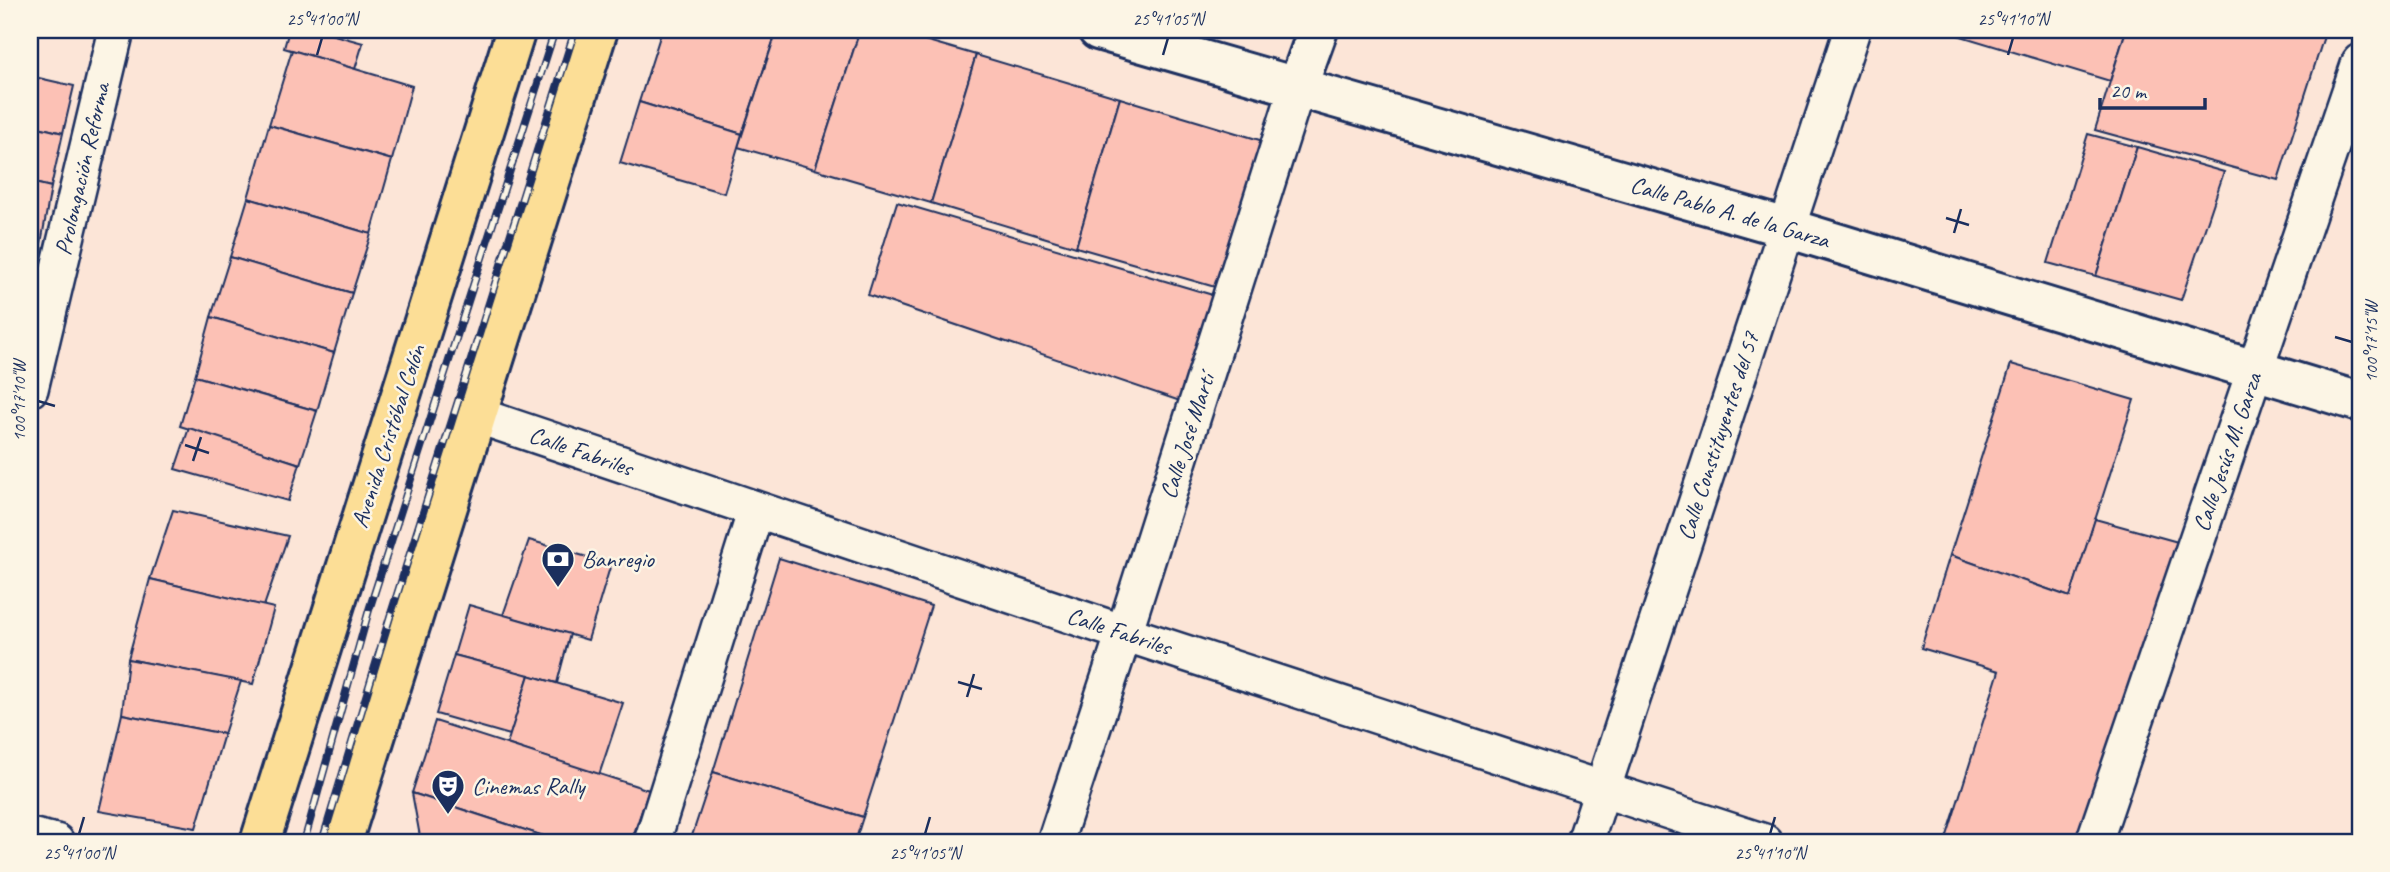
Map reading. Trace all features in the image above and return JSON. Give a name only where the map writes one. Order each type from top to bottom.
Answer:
[{"type":"main road","name":"Avenida Cristóbal Colón","points":[[260,842],[516,30]]},
{"type":"main road","points":[[342,842],[598,30]]},
{"type":"street","name":"Prolongación Reforma","points":[[30,390],[116,30]]},
{"type":"street","name":"Calle Pablo A. de la Garza","points":[[1098,30],[1787,228],[2360,402]]},
{"type":"street","name":"Calle José Martí","points":[[1055,842],[1297,88],[1318,30]]},
{"type":"street","name":"Calle Constituyentes del 57","points":[[1585,842],[1852,30]]},
{"type":"street","name":"Calle Jesús M. Garza","points":[[2094,842],[2360,62]]},
{"type":"street","name":"Calle Fabriles","points":[[475,415],[1124,633],[1764,842]]},
{"type":"street","points":[[652,842],[756,510]]},
{"type":"street","points":[[30,836],[56,842]]},
{"type":"building","points":[[289,30],[316,30],[363,43],[355,69],[284,48]]},
{"type":"building","points":[[662,30],[777,30],[742,134],[639,102]]},
{"type":"building","points":[[777,30],[860,30],[815,169],[738,147]]},
{"type":"building","points":[[860,30],[890,30],[976,55],[931,203],[815,169]]},
{"type":"building","points":[[1941,30],[2126,30],[2110,81]]},
{"type":"building","points":[[2126,30],[2326,30],[2278,180],[2095,130]]},
{"type":"building","points":[[292,50],[412,86],[392,160],[269,125]]},
{"type":"building","points":[[976,55],[1120,98],[1076,247],[931,203]]},
{"type":"building","points":[[30,76],[74,86],[63,133],[30,125]]},
{"type":"building","points":[[1120,98],[1263,141],[1215,287],[1076,247]]},
{"type":"building","points":[[639,102],[742,134],[724,193],[620,163]]},
{"type":"building","points":[[30,125],[63,133],[51,187],[30,182]]},
{"type":"building","points":[[269,125],[392,160],[371,234],[248,198]]},
{"type":"building","points":[[2088,134],[2137,147],[2096,276],[2048,263]]},
{"type":"building","points":[[2137,147],[2224,172],[2181,300],[2096,276]]},
{"type":"building","points":[[30,182],[51,187],[36,272],[30,270]]},
{"type":"building","points":[[248,198],[371,234],[352,293],[230,257]]},
{"type":"building","points":[[897,202],[1216,296],[1180,401],[868,295]]},
{"type":"building","points":[[230,257],[352,293],[334,353],[211,317]]},
{"type":"building","points":[[30,270],[36,272],[30,299]]},
{"type":"building","points":[[211,317],[334,353],[317,411],[195,376]]},
{"type":"building","points":[[2011,364],[2134,400],[2070,597],[1950,555]]},
{"type":"building","points":[[195,376],[317,411],[300,464],[180,426]]},
{"type":"building","points":[[189,428],[300,464],[288,501],[175,469]]},
{"type":"building","points":[[173,510],[288,536],[264,606],[150,579]]},
{"type":"building","points":[[2095,519],[2185,544],[2086,842],[1945,842],[1999,671],[1921,648],[1950,555],[2070,597]]},
{"type":"building","name":"Banregio","points":[[529,540],[611,564],[588,640],[503,615]]},
{"type":"building","points":[[779,558],[931,606],[863,817],[713,772]]},
{"type":"building","points":[[150,579],[274,608],[253,684],[128,659]]},
{"type":"building","points":[[469,605],[570,634],[557,683],[454,655]]},
{"type":"building","points":[[454,655],[529,675],[510,735],[436,714]]},
{"type":"building","points":[[128,659],[241,681],[224,734],[122,714]]},
{"type":"building","points":[[529,675],[623,703],[599,775],[507,744]]},
{"type":"building","points":[[122,714],[224,734],[196,828],[99,811]]},
{"type":"building","points":[[435,721],[649,790],[631,842],[562,842],[412,793]]},
{"type":"building","points":[[713,772],[863,817],[855,842],[690,842]]},
{"type":"building","name":"Cinemas Rally","points":[[412,793],[562,842],[421,842]]},
{"type":"railway","points":[[304,842],[369,610],[555,30]]},
{"type":"railway","points":[[322,842],[575,30]]},
{"type":"place","name":"Banregio","points":[[558,589]]},
{"type":"place","name":"Cinemas Rally","points":[[448,816]]}]
